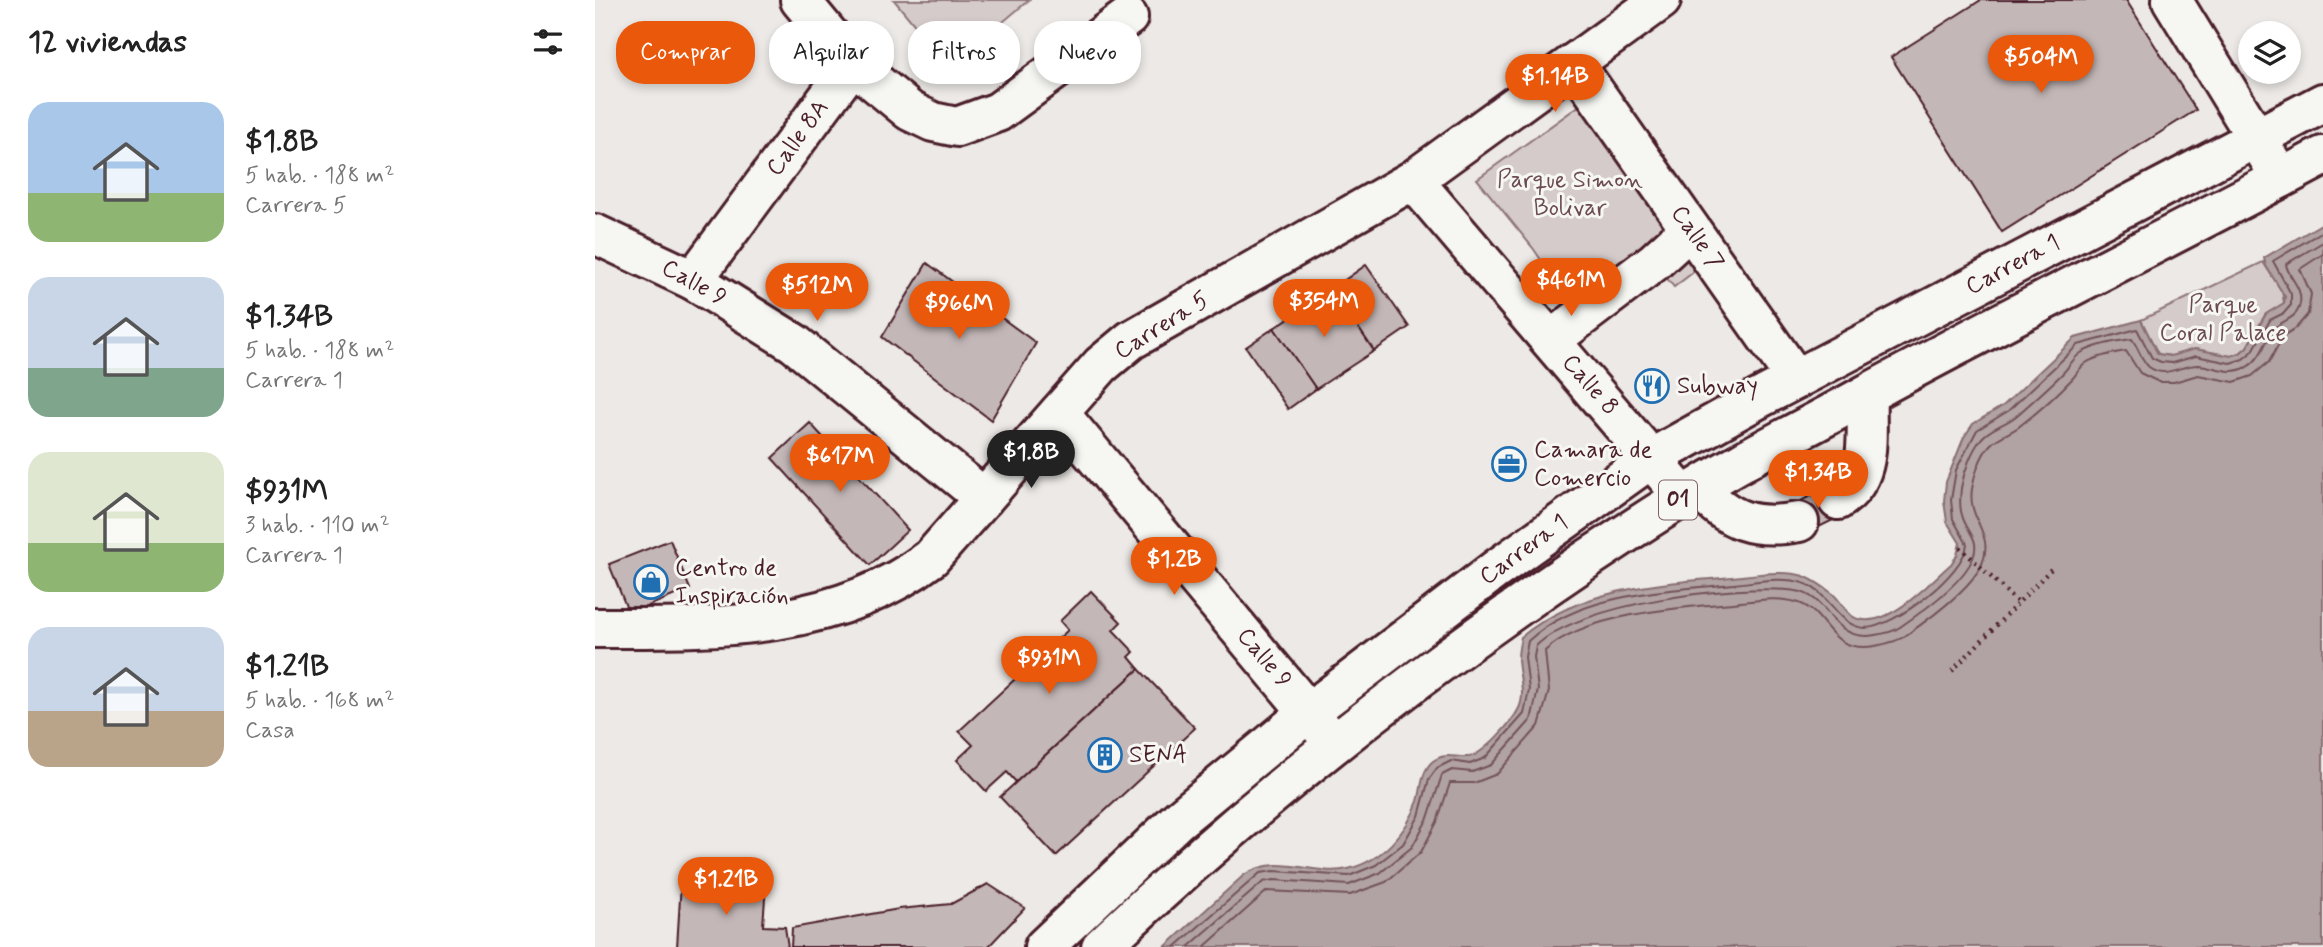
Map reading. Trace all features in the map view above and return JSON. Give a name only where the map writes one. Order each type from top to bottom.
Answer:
[{"type":"main road","points":[[800,0],[817,21]]},
{"type":"main road","name":"Carrera 5","points":[[595,628],[750,624],[844,605],[881,591],[932,558],[1101,365],[1131,340],[1413,180],[1661,0]]},
{"type":"main road","points":[[2172,0],[2281,178]]},
{"type":"main road","points":[[877,84],[910,111],[933,122],[957,127],[977,122],[998,112],[1128,17]]},
{"type":"main road","name":"Calle 7","points":[[1574,63],[1796,379]]},
{"type":"main road","name":"Calle 8A","points":[[694,280],[838,84]]},
{"type":"main road","name":"Carrera 1","points":[[1044,947],[1178,820],[1309,712],[1495,570],[1652,458],[1796,379],[2323,103]]},
{"type":"main road","name":"Carrera 1","points":[[1101,947],[1151,899],[1334,743],[1512,609],[1690,492],[1751,456],[2323,156]]},
{"type":"main road","name":"Calle 8","points":[[1413,180],[1652,458],[1690,492],[1734,518],[1772,526],[1799,522]]},
{"type":"main road","points":[[1551,340],[1654,261],[1690,229]]},
{"type":"main road","name":"Calle 9","points":[[595,234],[694,280],[794,343],[984,498]]},
{"type":"main road","points":[[1837,500],[1856,486],[1864,467],[1867,395]]},
{"type":"main road","name":"Calle 9","points":[[1059,413],[1334,743]]},
{"type":"path","points":[[1960,547],[2018,603]]},
{"type":"path","points":[[1952,671],[2054,566]]},
{"type":"green space","points":[[894,0],[1029,0],[1004,21],[911,21]]},
{"type":"green space","name":"Parque Simon Bolivar","points":[[1583,103],[1700,267],[1674,287],[1642,247],[1569,301],[1533,248],[1477,179]]},
{"type":"green space","name":"Parque Coral Palace","points":[[2263,262],[2282,291],[2284,303],[2265,315],[2247,347],[2231,356],[2195,349],[2171,356],[2158,354],[2141,320]]},
{"type":"water","points":[[2323,223],[2323,947],[1165,947],[1244,875],[1257,868],[1283,865],[1335,871],[1348,869],[1372,859],[1392,844],[1413,812],[1429,765],[1437,758],[1446,756],[1474,755],[1496,738],[1510,722],[1522,698],[1518,658],[1521,637],[1569,608],[1595,598],[1649,586],[1780,573],[1813,580],[1833,594],[1850,614],[1858,619],[1875,619],[1899,608],[1951,564],[1957,555],[1960,543],[1947,522],[1944,501],[1946,482],[1964,437],[1973,424],[2004,405],[2075,338],[2141,320],[2158,354],[2171,356],[2195,349],[2231,356],[2240,353],[2247,347],[2266,314],[2284,303],[2285,297],[2264,258]]},
{"type":"building","points":[[1981,0],[2126,0],[2196,110],[2002,232],[1891,57]]},
{"type":"building","points":[[927,263],[1036,343],[991,420],[882,337]]},
{"type":"building","points":[[1366,265],[1409,327],[1374,351],[1332,289]]},
{"type":"building","points":[[1332,289],[1374,351],[1316,389],[1274,328]]},
{"type":"building","points":[[1274,328],[1316,389],[1288,409],[1246,347]]},
{"type":"building","points":[[810,423],[908,530],[870,565],[772,458]]},
{"type":"building","points":[[1830,486],[1845,514],[1805,534],[1791,506]]},
{"type":"building","points":[[670,540],[690,589],[629,614],[609,564]]},
{"type":"building","points":[[1091,591],[1121,622],[1113,630],[1134,652],[1129,657],[1139,669],[1016,782],[1007,772],[986,791],[957,760],[973,745],[959,731],[1068,630],[1060,621]]},
{"type":"building","name":"SENA","points":[[1139,669],[1195,728],[1056,856],[1000,797]]},
{"type":"building","points":[[681,882],[766,884],[763,926],[785,927],[788,947],[677,947]]},
{"type":"building","points":[[988,884],[1025,908],[988,947],[791,947],[792,928],[899,909],[951,904]]},
{"type":"place","name":"Subway","points":[[1652,386]]},
{"type":"place","name":"Camara de Comercio","points":[[1509,464]]},
{"type":"place","name":"Centro de Inspiración","points":[[651,582]]},
{"type":"place","name":"SENA","points":[[1105,755]]}]
